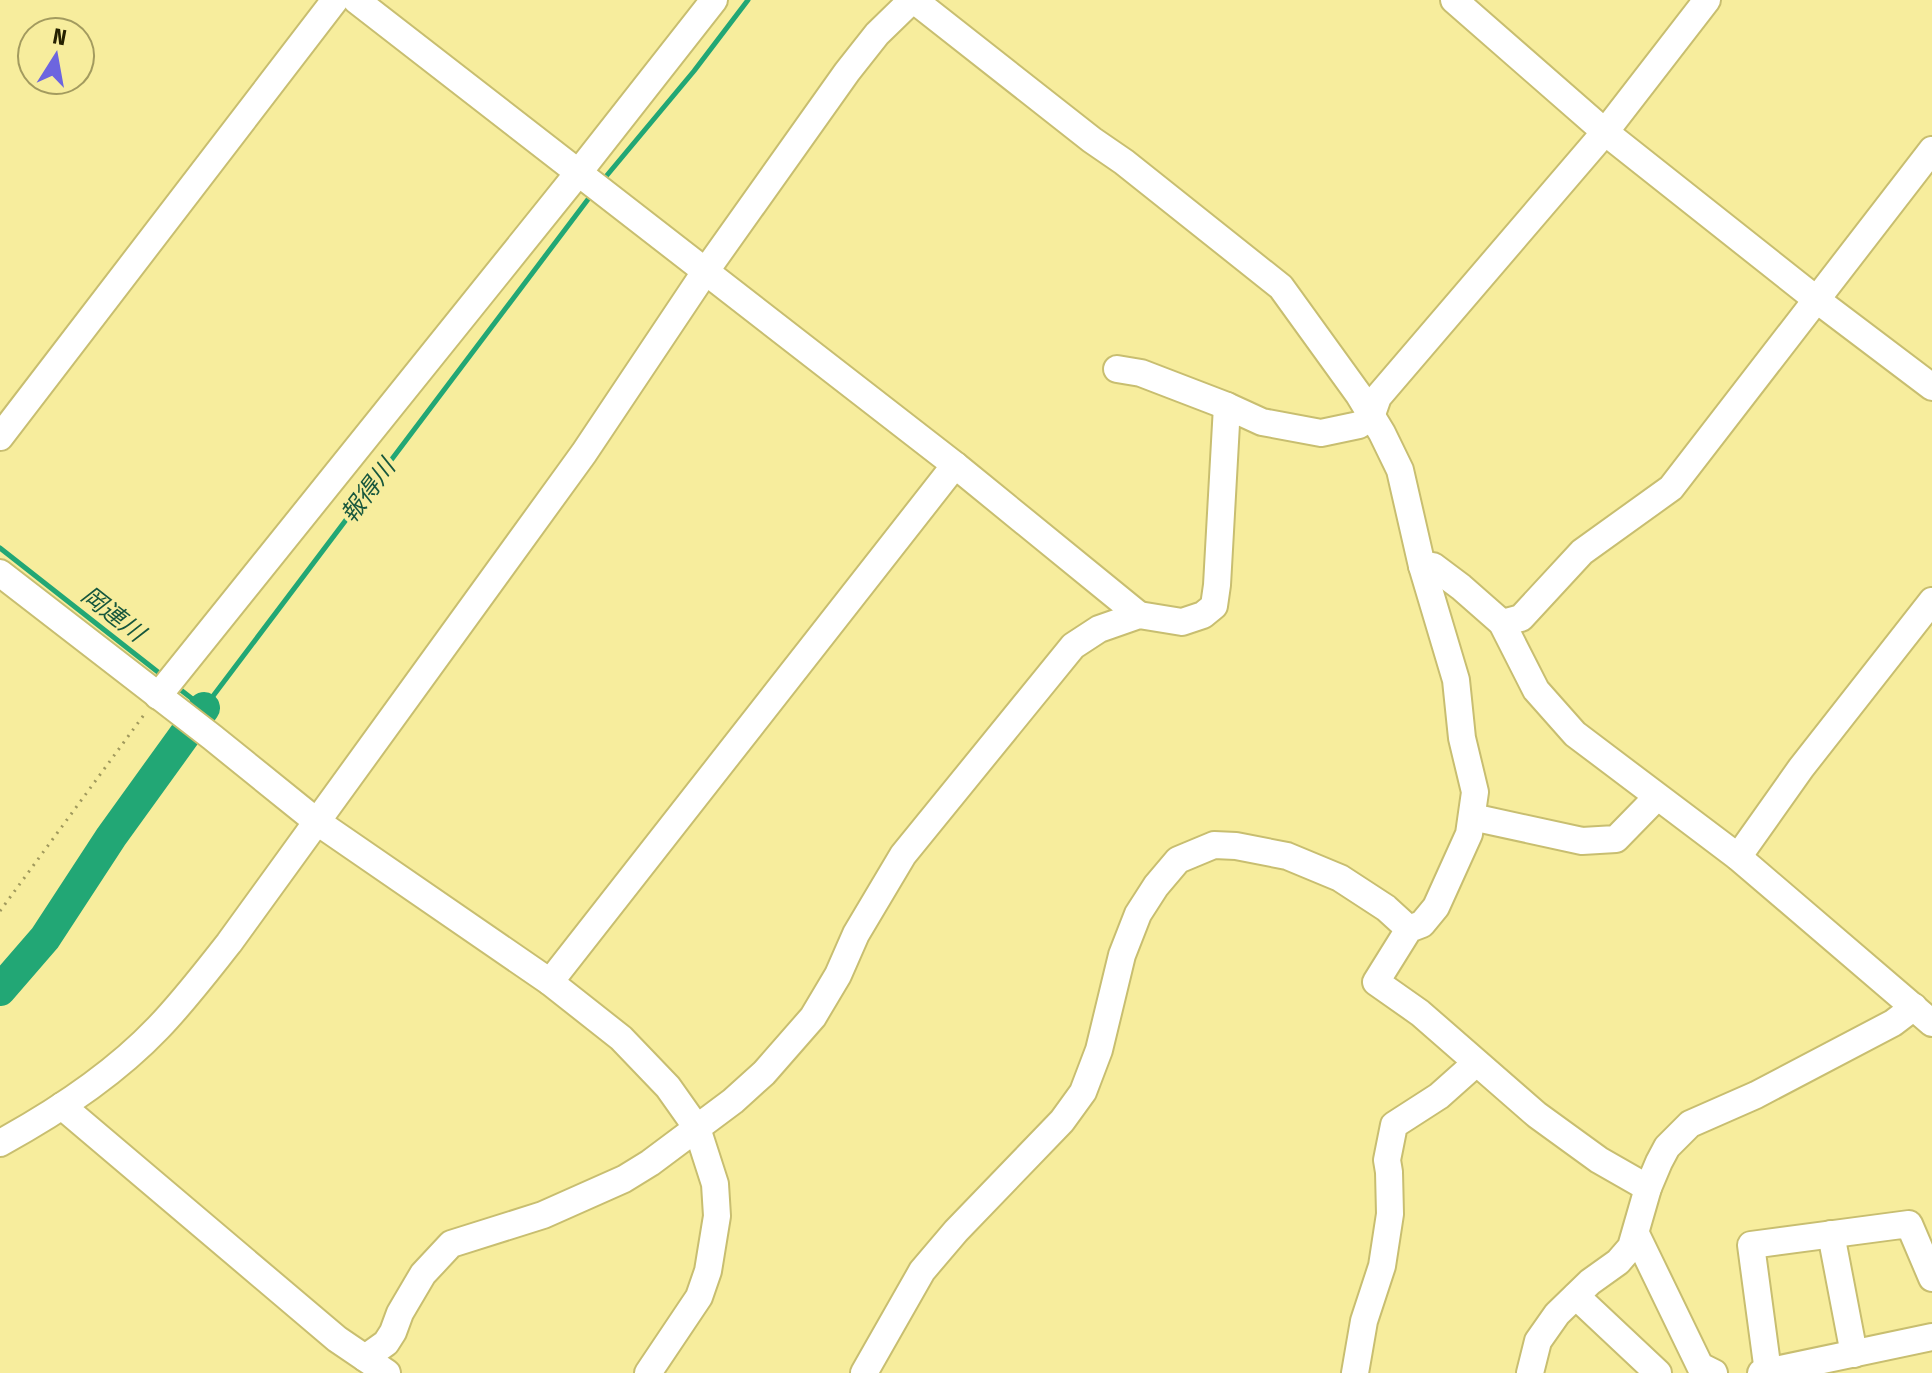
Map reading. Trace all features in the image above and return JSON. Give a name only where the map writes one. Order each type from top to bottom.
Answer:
[{"type":"street","points":[[0,437],[335,0]]},
{"type":"street","points":[[356,0],[955,465],[1139,615]]},
{"type":"street","points":[[163,700],[583,176],[714,0]]},
{"type":"street","points":[[0,1143],[62,1106],[126,1057],[157,1029],[196,985],[584,453],[705,272],[847,72],[877,34],[913,0],[1281,287],[1359,395],[1400,470],[1422,566],[1456,680],[1462,738],[1475,792],[1469,834],[1436,907],[1422,924],[1409,929],[1376,982],[1420,1013],[1537,1115],[1599,1160],[1648,1188]]},
{"type":"street","points":[[1454,0],[1605,132],[1932,387]]},
{"type":"street","points":[[1117,369],[1141,373],[1262,422],[1321,433],[1359,425],[1371,417],[1378,397],[1605,132],[1707,0]]},
{"type":"street","points":[[1502,623],[1521,618],[1582,552],[1671,488],[1932,150]]},
{"type":"street","points":[[62,1106],[337,1339],[376,1366],[400,1313],[423,1274],[451,1244],[543,1215],[624,1179],[733,1101],[764,1073],[813,1017],[838,975],[856,934],[903,855],[1073,646],[1099,629],[1139,615],[1182,622],[1203,615],[1214,606],[1227,406]]},
{"type":"street","points":[[550,982],[955,465]]},
{"type":"street","points":[[1422,566],[1433,566],[1502,623],[1536,690],[1575,734],[1738,857],[1923,1015]]},
{"type":"street","points":[[0,573],[316,821],[550,982],[621,1038],[668,1087],[697,1128],[715,1184],[717,1216],[708,1271],[699,1297],[648,1373]]},
{"type":"street","points":[[1738,857],[1801,768],[1932,601]]},
{"type":"street","points":[[1472,817],[1582,841],[1616,839],[1657,797]]},
{"type":"street","points":[[864,1373],[922,1271],[956,1231],[1062,1121],[1083,1092],[1099,1050],[1122,955],[1138,914],[1178,860],[1214,845],[1287,856],[1340,878],[1386,908],[1409,929]]},
{"type":"street","points":[[1530,1373],[1538,1341],[1557,1314],[1631,1247],[1648,1188],[1667,1147],[1690,1124],[1770,1088],[1893,1023],[1923,1015]]},
{"type":"street","points":[[1355,1373],[1364,1321],[1382,1266],[1390,1214],[1387,1160],[1394,1125],[1439,1096],[1476,1063]]},
{"type":"street","points":[[1932,1278],[1909,1224],[1751,1245],[1764,1372],[1932,1337]]},
{"type":"street","points":[[1636,1234],[1700,1366],[1714,1373]]},
{"type":"street","points":[[1831,1234],[1854,1354]]},
{"type":"street","points":[[1576,1296],[1658,1373]]},
{"type":"path","points":[[0,911],[163,700]]},
{"type":"waterway","name":"報得川","points":[[603,180],[694,71],[748,0]]},
{"type":"waterway","name":"報得川","points":[[177,687],[204,708],[592,194]]},
{"type":"waterway","name":"岡連川","points":[[0,548],[163,676]]},
{"type":"waterway","name":"報得川","points":[[0,990],[45,938],[111,837],[204,708]]}]
